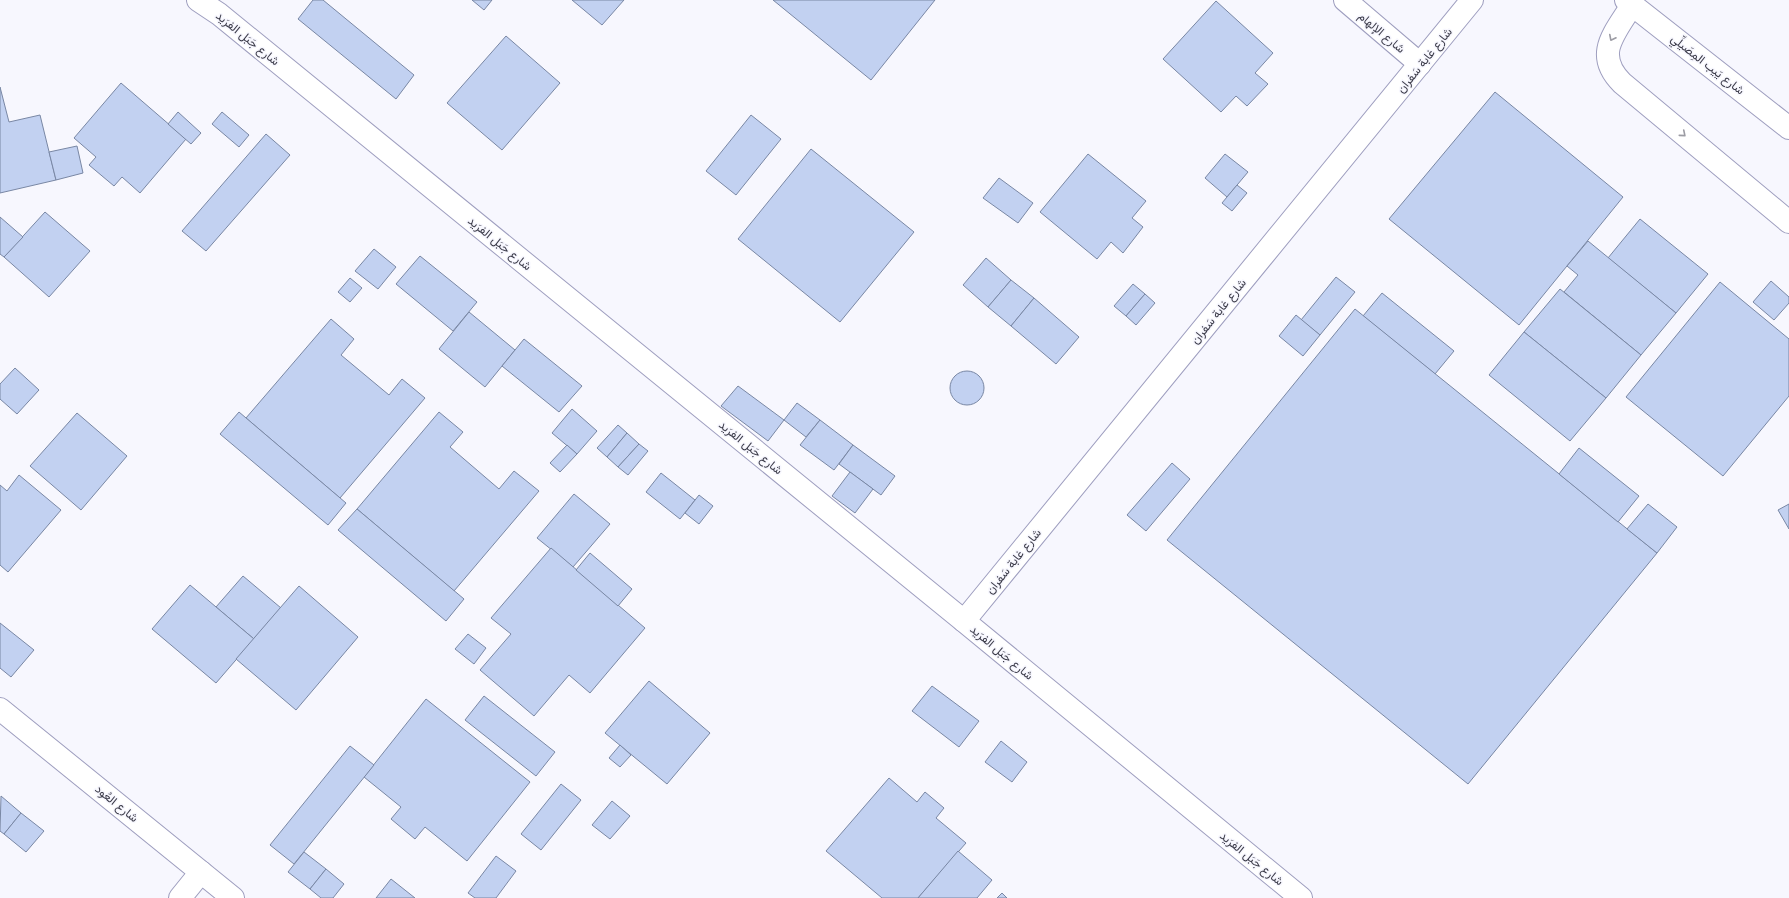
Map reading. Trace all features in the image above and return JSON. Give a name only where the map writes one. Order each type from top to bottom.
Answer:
[{"type":"street","name":"شارع جَبَل الفرَيد","points":[[198,0],[226,19],[1301,898]]},
{"type":"street","name":"شارع الإلهام","points":[[1345,0],[1420,64]]},
{"type":"street","name":"شارع غابة سَفران","points":[[964,621],[1472,0]]},
{"type":"street","name":"شارع يَيب المِصَيلِّي","points":[[1629,2],[1789,128]]},
{"type":"street","points":[[1629,2],[1607,51],[1608,63],[1613,74],[1789,222]]},
{"type":"street","name":"شارع العُود","points":[[0,709],[233,898]]},
{"type":"street","points":[[180,898],[201,872]]},
{"type":"building","points":[[313,0],[323,0],[414,75],[396,99],[298,19]]},
{"type":"building","points":[[472,0],[492,0],[484,10]]},
{"type":"building","points":[[572,0],[624,0],[602,25]]},
{"type":"building","points":[[773,0],[935,0],[871,80]]},
{"type":"building","points":[[1216,1],[1273,53],[1255,73],[1268,84],[1247,106],[1236,96],[1221,112],[1163,59]]},
{"type":"building","points":[[506,36],[560,83],[502,150],[447,103]]},
{"type":"building","points":[[121,83],[186,139],[140,193],[122,177],[114,186],[89,165],[96,157],[74,138]]},
{"type":"building","points":[[0,87],[9,122],[40,115],[56,180],[0,193]]},
{"type":"building","points":[[1495,92],[1623,197],[1519,325],[1389,219]]},
{"type":"building","points":[[178,112],[201,133],[191,144],[168,124]]},
{"type":"building","points":[[222,112],[249,135],[239,147],[212,124]]},
{"type":"building","points":[[751,115],[781,139],[736,195],[706,171]]},
{"type":"building","points":[[266,134],[290,155],[206,251],[182,231]]},
{"type":"building","points":[[77,146],[83,173],[56,180],[49,152]]},
{"type":"building","points":[[811,149],[914,232],[840,322],[738,239]]},
{"type":"building","points":[[1088,154],[1146,201],[1132,218],[1143,227],[1123,253],[1111,242],[1097,259],[1040,212]]},
{"type":"building","points":[[1225,154],[1248,172],[1227,197],[1205,178]]},
{"type":"building","points":[[999,178],[1033,203],[1018,223],[983,198]]},
{"type":"building","points":[[1237,185],[1247,193],[1232,211],[1222,203]]},
{"type":"building","points":[[45,212],[90,251],[49,297],[4,257]]},
{"type":"building","points":[[0,217],[23,237],[4,257],[0,254]]},
{"type":"building","points":[[1640,219],[1708,274],[1676,313],[1608,258]]},
{"type":"building","points":[[1588,241],[1676,313],[1641,355],[1564,292],[1578,275],[1567,266]]},
{"type":"building","points":[[374,249],[396,267],[378,289],[355,271]]},
{"type":"building","points":[[420,256],[477,302],[453,331],[396,284]]},
{"type":"building","points":[[986,258],[1011,280],[988,307],[963,285]]},
{"type":"building","points":[[1336,277],[1355,292],[1320,335],[1301,320]]},
{"type":"building","points":[[350,278],[362,288],[350,302],[338,292]]},
{"type":"building","points":[[1011,280],[1034,298],[1011,326],[988,307]]},
{"type":"building","points":[[1771,281],[1789,297],[1789,303],[1774,320],[1753,302]]},
{"type":"building","points":[[1720,282],[1789,339],[1789,396],[1723,476],[1626,397]]},
{"type":"building","points":[[1133,284],[1145,294],[1126,316],[1114,306]]},
{"type":"building","points":[[1560,289],[1641,355],[1606,398],[1524,332]]},
{"type":"building","points":[[1382,293],[1454,351],[1435,374],[1363,316]]},
{"type":"building","points":[[1145,294],[1155,303],[1136,325],[1126,316]]},
{"type":"building","points":[[1034,298],[1079,337],[1056,364],[1011,326]]},
{"type":"building","points":[[1355,309],[1657,553],[1468,784],[1167,540]]},
{"type":"building","points":[[469,312],[515,350],[485,387],[439,349]]},
{"type":"building","points":[[1296,315],[1320,335],[1303,356],[1279,336]]},
{"type":"building","points":[[331,319],[354,339],[341,355],[389,395],[402,379],[425,398],[340,498],[246,418]]},
{"type":"building","points":[[1524,332],[1606,398],[1570,441],[1489,375]]},
{"type":"building","points":[[524,339],[582,386],[559,412],[502,366]]},
{"type":"building","points":[[15,368],[39,390],[17,414],[0,399],[0,384]]},
{"type":"building","points":[[964,371],[970,371],[974,372],[981,378],[984,388],[983,395],[977,402],[970,405],[964,405],[960,404],[953,398],[950,391],[950,385],[951,381],[957,374]]},
{"type":"building","points":[[738,386],[784,420],[768,441],[721,406]]},
{"type":"building","points":[[797,403],[820,420],[806,437],[784,420]]},
{"type":"building","points":[[572,409],[597,431],[577,454],[552,433]]},
{"type":"building","points":[[239,412],[346,503],[328,525],[220,434]]},
{"type":"building","points":[[439,412],[463,432],[450,447],[499,489],[514,471],[539,491],[454,591],[357,509]]},
{"type":"building","points":[[77,413],[127,456],[81,510],[30,466]]},
{"type":"building","points":[[820,420],[853,445],[834,470],[800,445]]},
{"type":"building","points":[[618,425],[627,433],[607,457],[597,448]]},
{"type":"building","points":[[627,433],[639,444],[618,467],[607,457]]},
{"type":"building","points":[[639,444],[648,451],[628,475],[618,467]]},
{"type":"building","points":[[567,445],[577,454],[560,472],[550,463]]},
{"type":"building","points":[[853,445],[895,476],[881,495],[839,464]]},
{"type":"building","points":[[1579,448],[1639,496],[1618,522],[1559,474]]},
{"type":"building","points":[[1172,463],[1190,479],[1146,531],[1127,515]]},
{"type":"building","points":[[850,472],[873,489],[855,513],[832,496]]},
{"type":"building","points":[[661,473],[695,500],[680,519],[646,492]]},
{"type":"building","points":[[19,475],[61,510],[8,572],[0,565],[0,485],[7,491]]},
{"type":"building","points":[[574,494],[610,524],[573,567],[537,538]]},
{"type":"building","points":[[699,495],[713,506],[699,524],[685,513]]},
{"type":"building","points":[[1648,504],[1677,527],[1657,553],[1627,529]]},
{"type":"building","points":[[1789,504],[1789,529],[1778,510]]},
{"type":"building","points":[[357,509],[464,599],[446,621],[338,530]]},
{"type":"building","points":[[551,548],[645,628],[590,693],[569,675],[534,716],[480,670],[511,634],[491,618]]},
{"type":"building","points":[[590,553],[632,589],[618,606],[576,570]]},
{"type":"building","points":[[243,576],[281,608],[254,639],[216,607]]},
{"type":"building","points":[[190,585],[254,639],[216,683],[152,629]]},
{"type":"building","points":[[299,586],[358,637],[296,710],[236,659]]},
{"type":"building","points":[[0,623],[34,650],[11,677],[0,668]]},
{"type":"building","points":[[468,634],[486,648],[474,664],[455,649]]},
{"type":"building","points":[[649,681],[710,733],[667,784],[605,733]]},
{"type":"building","points":[[932,686],[979,721],[959,747],[912,711]]},
{"type":"building","points":[[484,696],[555,752],[536,776],[465,720]]},
{"type":"building","points":[[426,699],[530,782],[467,861],[425,827],[415,839],[391,819],[401,807],[364,777]]},
{"type":"building","points":[[1001,741],[1027,762],[1012,782],[985,762]]},
{"type":"building","points":[[620,745],[631,755],[620,767],[609,758]]},
{"type":"building","points":[[350,746],[374,765],[294,864],[270,845]]},
{"type":"building","points":[[889,778],[917,802],[925,792],[944,808],[936,818],[966,843],[918,898],[882,898],[826,851]]},
{"type":"building","points":[[561,784],[581,800],[541,850],[521,834]]},
{"type":"building","points":[[1,796],[21,813],[4,834],[0,831]]},
{"type":"building","points":[[612,801],[630,816],[610,839],[592,825]]},
{"type":"building","points":[[21,813],[44,831],[26,852],[4,834]]},
{"type":"building","points":[[958,851],[992,880],[977,898],[918,898]]},
{"type":"building","points":[[304,852],[326,869],[310,889],[288,872]]},
{"type":"building","points":[[496,856],[516,871],[496,898],[475,898],[468,893]]},
{"type":"building","points":[[326,869],[344,884],[333,898],[321,898],[310,889]]},
{"type":"building","points":[[391,879],[415,898],[376,898]]},
{"type":"building","points":[[1002,893],[1007,898],[997,898]]}]
